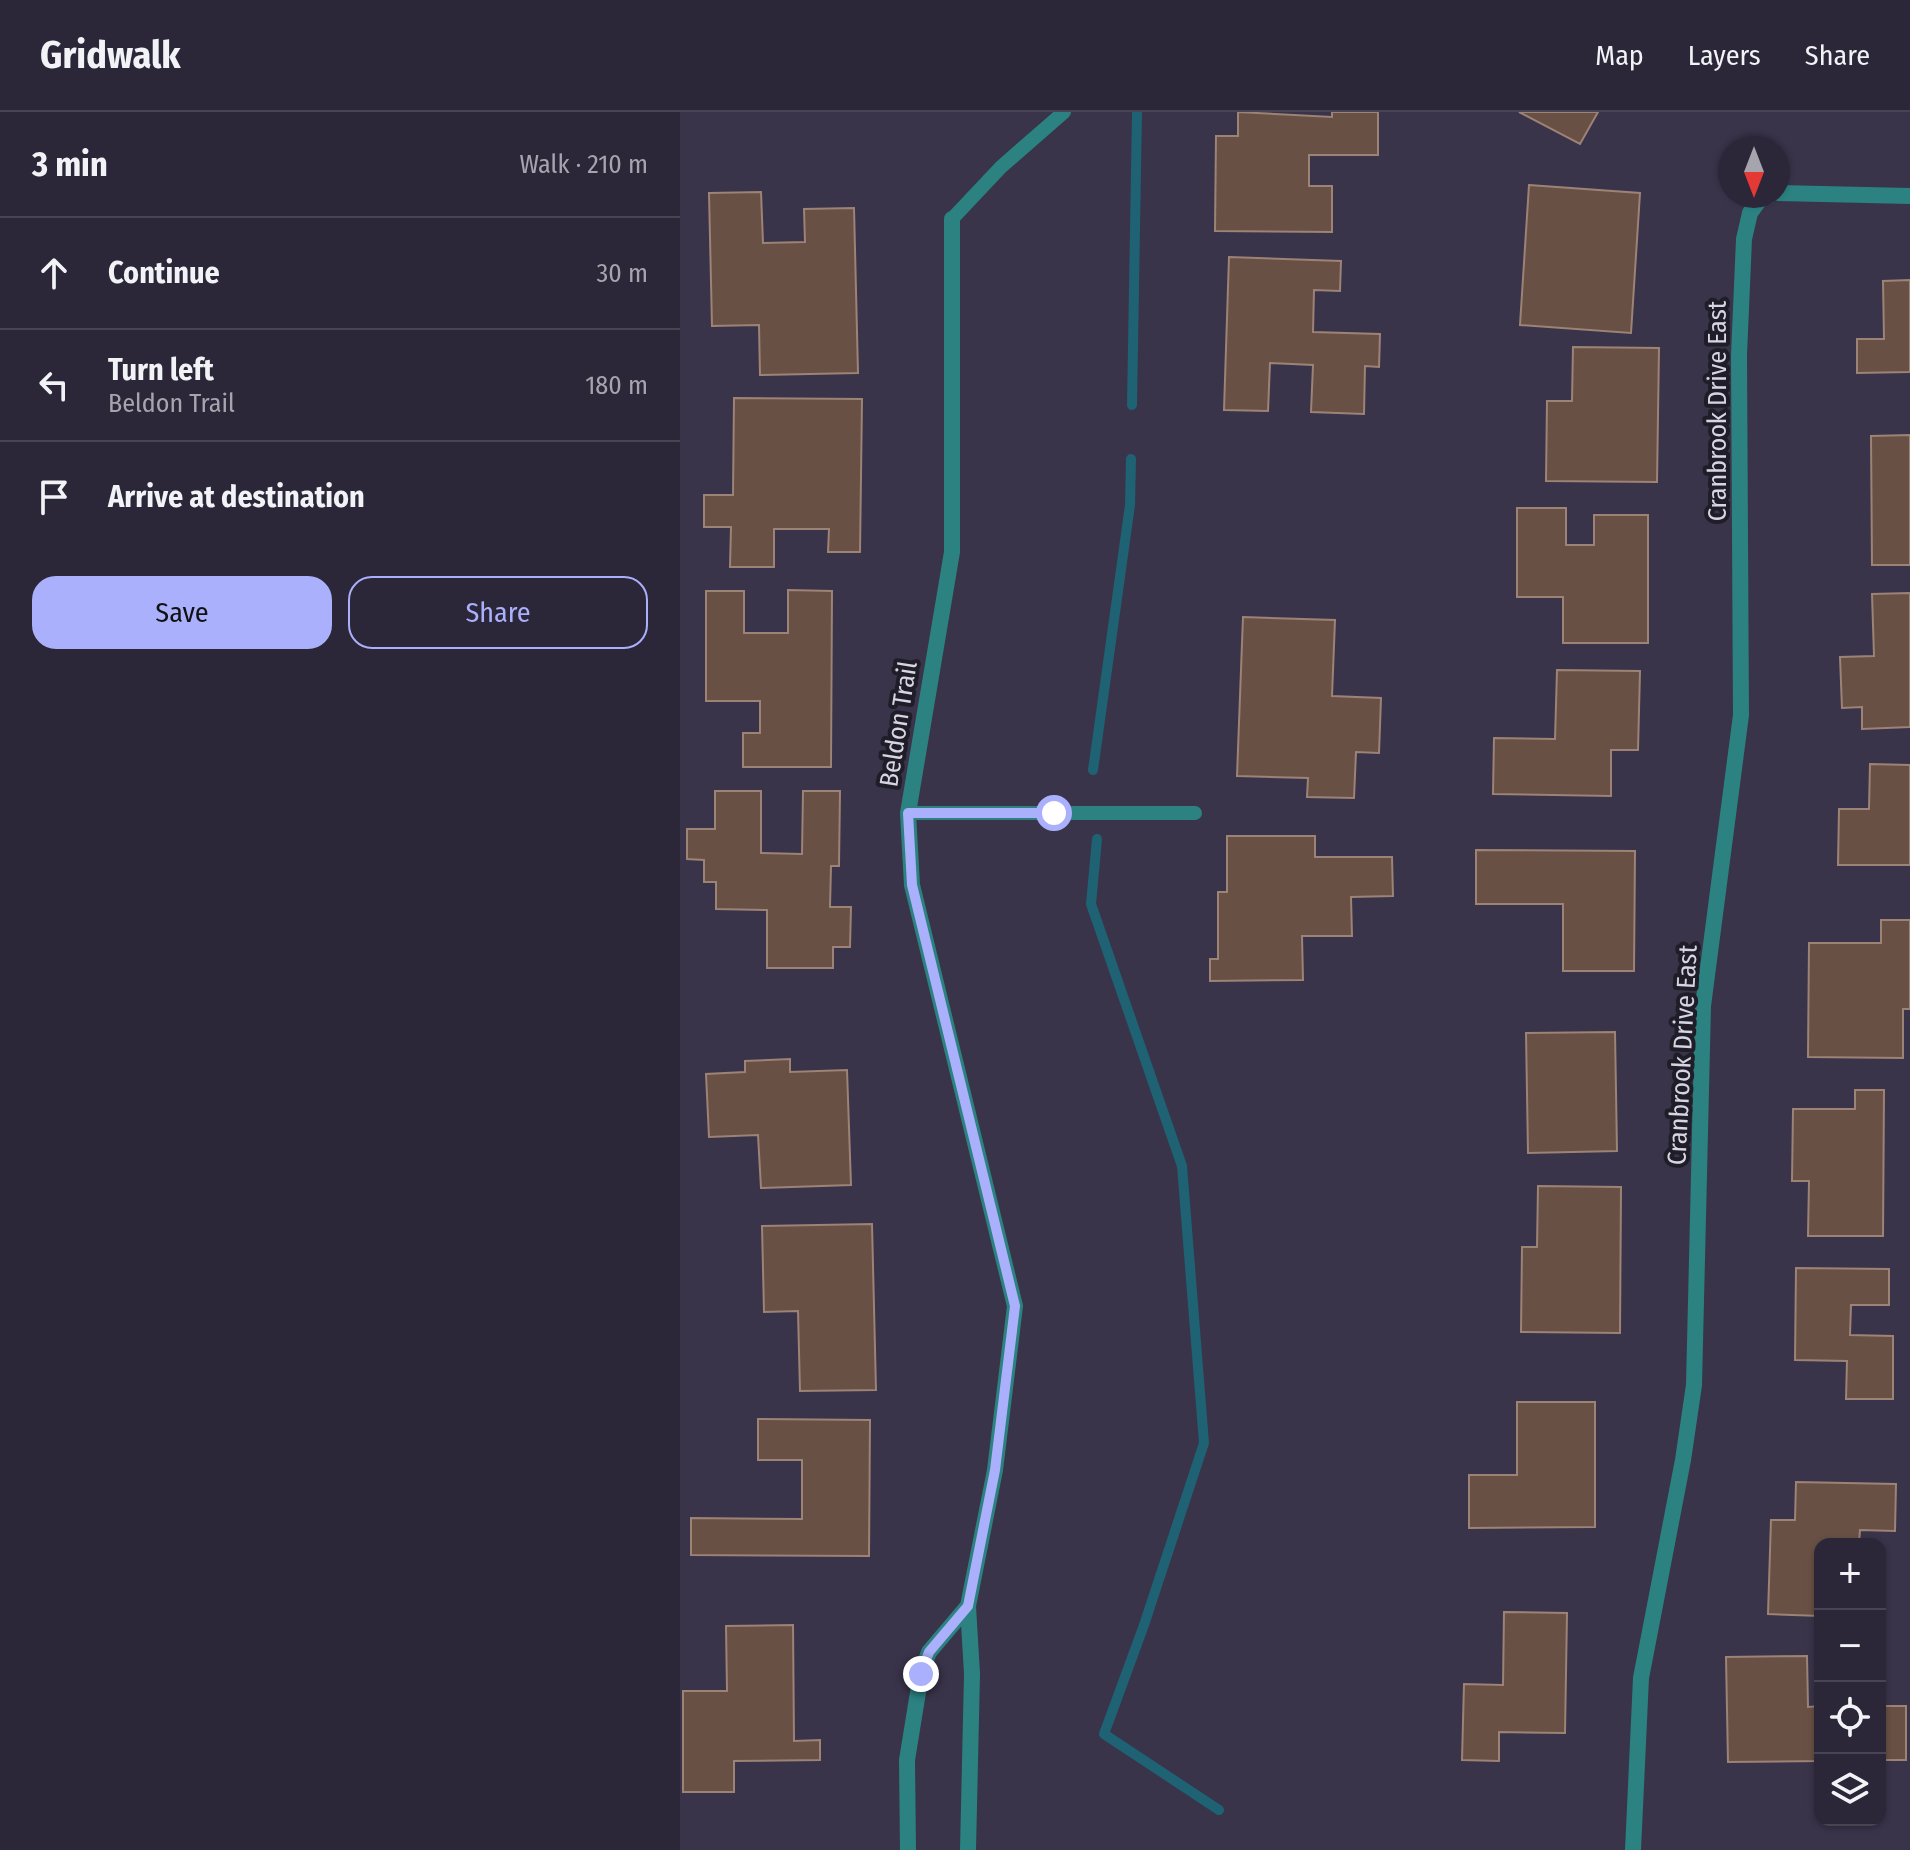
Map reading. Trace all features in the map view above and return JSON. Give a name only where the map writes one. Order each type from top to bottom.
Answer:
[{"type":"street","points":[[1790,193],[1910,196]]},
{"type":"street","name":"Cranbrook Drive East","points":[[1633,1850],[1641,1678],[1683,1460],[1694,1385],[1703,1006],[1741,715],[1739,355],[1744,239],[1754,208]]},
{"type":"street","name":"Beldon Trail","points":[[952,219],[952,552],[908,813],[912,885],[1015,1306],[995,1470],[968,1606],[972,1674],[968,1850]]},
{"type":"street","name":"Beldon Trail","points":[[908,1850],[907,1760],[921,1674],[929,1652],[968,1606]]},
{"type":"lane","points":[[952,219],[1001,167],[1064,112]]},
{"type":"lane","points":[[908,813],[1195,813]]},
{"type":"building","points":[[1238,112],[1332,117],[1332,112],[1378,112],[1378,155],[1309,155],[1309,186],[1332,186],[1332,232],[1215,231],[1216,136],[1238,136]]},
{"type":"building","points":[[1519,112],[1598,112],[1580,144]]},
{"type":"building","points":[[1529,185],[1640,193],[1631,333],[1520,325]]},
{"type":"building","points":[[761,192],[763,243],[805,242],[804,209],[854,208],[858,373],[760,375],[759,325],[712,326],[709,193]]},
{"type":"building","points":[[1229,257],[1341,261],[1340,291],[1314,290],[1313,332],[1380,334],[1379,367],[1365,366],[1364,414],[1311,412],[1313,365],[1270,363],[1268,411],[1224,410]]},
{"type":"building","points":[[1910,280],[1910,372],[1857,373],[1857,339],[1884,339],[1883,281]]},
{"type":"building","points":[[1573,347],[1659,348],[1657,482],[1546,481],[1547,401],[1572,401]]},
{"type":"building","points":[[734,398],[862,399],[860,552],[828,552],[829,529],[774,529],[774,567],[730,567],[731,527],[704,527],[704,495],[733,495]]},
{"type":"building","points":[[1910,435],[1910,565],[1872,565],[1871,436]]},
{"type":"building","points":[[1517,508],[1566,508],[1566,545],[1594,545],[1594,515],[1648,515],[1648,643],[1563,643],[1563,597],[1517,597]]},
{"type":"building","points":[[788,590],[832,591],[831,767],[743,767],[743,733],[760,733],[760,701],[706,701],[706,591],[744,591],[744,633],[788,633]]},
{"type":"building","points":[[1910,593],[1910,727],[1862,729],[1862,707],[1842,708],[1840,657],[1874,656],[1872,594]]},
{"type":"building","points":[[1243,617],[1335,620],[1332,696],[1381,698],[1379,753],[1356,752],[1354,798],[1307,797],[1308,778],[1237,776]]},
{"type":"building","points":[[1557,670],[1640,671],[1638,750],[1611,750],[1611,796],[1493,794],[1494,738],[1555,739]]},
{"type":"building","points":[[1870,764],[1910,765],[1910,865],[1838,865],[1839,809],[1869,809]]},
{"type":"building","points":[[715,791],[761,791],[761,853],[802,854],[803,791],[840,791],[839,866],[831,866],[830,907],[851,907],[850,947],[833,947],[833,968],[767,968],[767,910],[716,909],[716,882],[704,882],[704,860],[687,859],[687,829],[715,829]]},
{"type":"building","points":[[1227,836],[1315,836],[1315,857],[1392,857],[1393,896],[1351,897],[1352,936],[1302,936],[1303,980],[1210,981],[1210,959],[1218,959],[1218,892],[1227,892]]},
{"type":"building","points":[[1476,850],[1635,851],[1634,971],[1563,971],[1563,904],[1476,904]]},
{"type":"building","points":[[1881,920],[1910,920],[1910,1009],[1903,1009],[1903,1058],[1808,1057],[1809,943],[1881,943]]},
{"type":"building","points":[[1615,1032],[1617,1151],[1528,1153],[1526,1033]]},
{"type":"building","points":[[790,1059],[790,1072],[847,1070],[851,1185],[761,1188],[758,1135],[709,1137],[706,1074],[745,1072],[745,1061]]},
{"type":"building","points":[[1855,1090],[1884,1090],[1883,1236],[1808,1236],[1809,1181],[1792,1181],[1793,1109],[1855,1109]]},
{"type":"building","points":[[1538,1186],[1621,1187],[1620,1333],[1521,1332],[1522,1247],[1537,1247]]},
{"type":"building","points":[[872,1224],[876,1390],[800,1391],[798,1311],[764,1312],[762,1226]]},
{"type":"building","points":[[1796,1268],[1889,1269],[1889,1305],[1851,1305],[1850,1335],[1893,1336],[1893,1399],[1846,1399],[1847,1361],[1795,1360]]},
{"type":"building","points":[[1517,1402],[1595,1402],[1595,1527],[1469,1528],[1469,1475],[1517,1475]]},
{"type":"building","points":[[758,1419],[870,1420],[869,1556],[691,1555],[691,1518],[802,1519],[802,1460],[758,1460]]},
{"type":"building","points":[[1796,1482],[1896,1484],[1895,1531],[1860,1530],[1859,1538],[1814,1538],[1814,1616],[1768,1614],[1771,1520],[1795,1520]]},
{"type":"building","points":[[1504,1612],[1567,1613],[1565,1733],[1499,1732],[1499,1761],[1462,1760],[1464,1684],[1503,1685]]},
{"type":"building","points":[[793,1625],[794,1741],[820,1740],[820,1760],[734,1761],[734,1792],[683,1792],[683,1691],[727,1691],[726,1626]]},
{"type":"building","points":[[1807,1656],[1808,1707],[1814,1706],[1814,1761],[1728,1762],[1726,1657]]},
{"type":"building","points":[[1886,1706],[1906,1706],[1906,1760],[1886,1760]]},
{"type":"waterway","points":[[1132,405],[1137,112]]},
{"type":"waterway","points":[[1093,770],[1130,505],[1131,459]]},
{"type":"waterway","points":[[1097,839],[1091,904],[1182,1166],[1204,1443],[1144,1625],[1104,1734],[1219,1810]]},
{"type":"route","points":[[921,1674],[929,1652],[968,1606],[995,1470],[1015,1306],[912,885],[908,813],[1054,813]]}]
